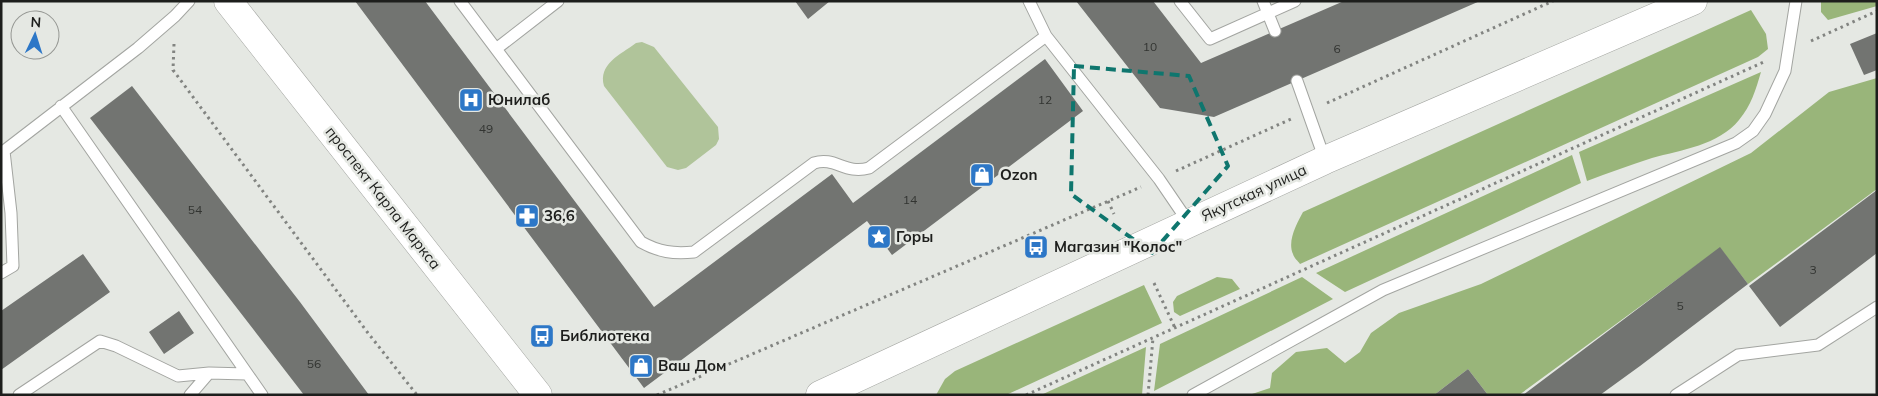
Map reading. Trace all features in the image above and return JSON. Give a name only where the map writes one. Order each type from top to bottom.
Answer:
[{"type":"street","name":"проспект Карла Маркса","points":[[228,1],[538,395]]},
{"type":"street","name":"Якутская улица","points":[[820,395],[1325,160],[1694,1]]},
{"type":"lane","points":[[1,273],[13,266],[11,213],[3,152],[138,48],[175,16],[188,1]]},
{"type":"lane","points":[[460,1],[641,242],[666,253],[677,254],[694,252],[814,163],[827,160],[852,170],[870,168],[1046,36]]},
{"type":"lane","points":[[496,49],[558,1]]},
{"type":"lane","points":[[1028,1],[1046,36],[1159,179],[1190,223]]},
{"type":"lane","points":[[1180,1],[1210,39],[1295,1]]},
{"type":"lane","points":[[1263,1],[1275,30]]},
{"type":"lane","points":[[1193,395],[1383,290],[1736,143],[1752,130],[1765,114],[1786,71],[1796,1]]},
{"type":"lane","points":[[1297,81],[1325,160]]},
{"type":"lane","points":[[61,106],[262,395]]},
{"type":"lane","points":[[1,202],[11,213]]},
{"type":"lane","points":[[1676,395],[1738,356],[1818,345],[1877,308]]},
{"type":"lane","points":[[19,395],[100,341],[116,346],[178,376],[209,373],[247,374]]},
{"type":"lane","points":[[190,395],[209,373]]},
{"type":"path","points":[[657,395],[1159,179],[1553,1]]},
{"type":"path","points":[[1026,395],[1877,11]]},
{"type":"path","points":[[175,16],[173,70],[368,333],[417,395]]},
{"type":"path","points":[[1108,201],[1114,214]]},
{"type":"path","points":[[1154,283],[1175,328]]},
{"type":"path","points":[[1148,395],[1153,338]]},
{"type":"highlighted area","points":[[1074,66],[1189,76],[1228,166],[1152,253],[1071,194]]},
{"type":"green space","points":[[1821,1],[1877,1],[1877,6],[1828,20],[1821,12]]},
{"type":"green space","points":[[1751,10],[1766,34],[1768,49],[1758,57],[1300,264],[1294,257],[1291,249],[1292,238],[1303,212]]},
{"type":"green space","points":[[642,42],[654,47],[718,127],[719,139],[716,145],[686,168],[678,170],[667,167],[604,86],[603,78],[607,66],[617,56],[636,43]]},
{"type":"green space","points":[[1761,72],[1747,109],[1731,128],[1721,135],[1699,145],[1652,158],[1587,181],[1579,152]]},
{"type":"green space","points":[[1877,78],[1877,189],[1748,284],[1720,248],[1519,395],[1488,395],[1468,369],[1434,395],[1249,395],[1270,388],[1272,373],[1296,352],[1327,348],[1345,363],[1360,352],[1371,333],[1399,313],[1481,284],[1751,153],[1829,92]]},
{"type":"green space","points":[[1572,155],[1581,183],[1345,292],[1316,273]]},
{"type":"green space","points":[[1217,277],[1232,279],[1240,289],[1180,316],[1174,312],[1173,302],[1177,296]]},
{"type":"green space","points":[[1302,277],[1333,299],[1154,391],[1160,344]]},
{"type":"green space","points":[[1144,285],[1162,323],[1006,395],[936,395],[945,379],[955,371]]},
{"type":"green space","points":[[1146,347],[1142,395],[1041,395]]},
{"type":"building","points":[[355,1],[425,1],[654,307],[832,174],[853,203],[1045,59],[1083,111],[892,255],[867,221],[644,388]]},
{"type":"building","points":[[795,1],[830,1],[808,19]]},
{"type":"building","points":[[1076,1],[1153,1],[1201,63],[1344,1],[1480,1],[1214,117],[1160,108]]},
{"type":"building","points":[[1877,33],[1877,70],[1864,75],[1850,44]]},
{"type":"building","points":[[132,86],[300,302],[369,395],[304,395],[90,118]]},
{"type":"building","points":[[1877,190],[1877,253],[1780,327],[1749,286]]},
{"type":"building","points":[[1720,247],[1748,284],[1640,366],[1600,395],[1523,395]]},
{"type":"building","points":[[83,254],[110,292],[1,370],[1,311]]},
{"type":"building","points":[[179,311],[194,333],[164,354],[149,332]]},
{"type":"building","points":[[1468,369],[1488,395],[1434,395]]},
{"type":"place","name":"Юнилаб","points":[[471,100]]},
{"type":"place","name":"Ozon","points":[[982,175]]},
{"type":"place","name":"36,6","points":[[527,216]]},
{"type":"place","name":"Горы","points":[[879,237]]},
{"type":"place","name":"Магазин \"Колос\"","points":[[1036,247]]},
{"type":"place","name":"Библиотека","points":[[542,336]]},
{"type":"place","name":"Ваш Дом","points":[[641,366]]}]
